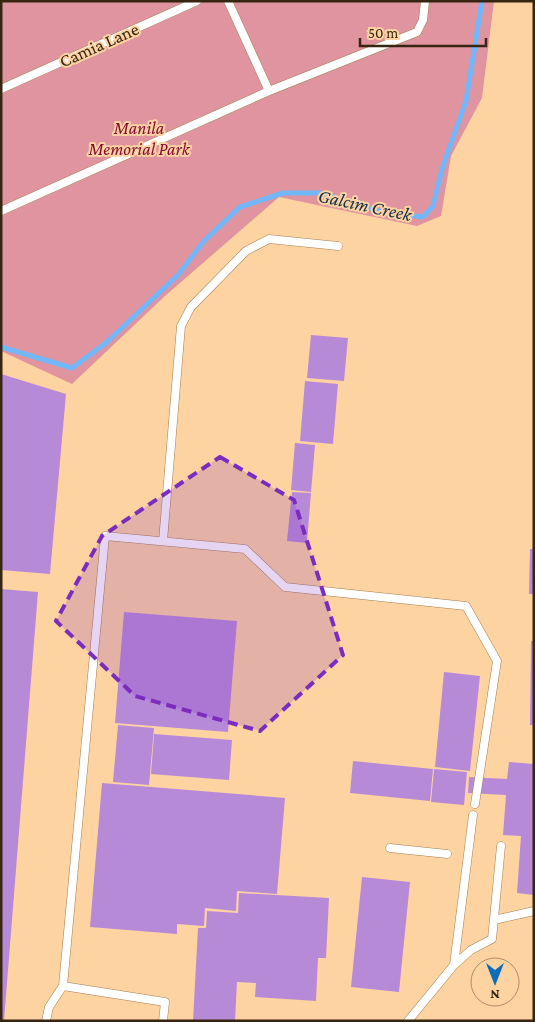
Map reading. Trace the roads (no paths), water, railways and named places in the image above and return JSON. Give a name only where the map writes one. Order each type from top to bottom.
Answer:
[{"type":"lane","name":"Camia Lane","points":[[1,89],[197,1]]},
{"type":"lane","points":[[228,1],[269,91]]},
{"type":"lane","points":[[1,211],[269,91],[417,32],[424,20],[425,1]]},
{"type":"lane","points":[[163,542],[181,326],[191,306],[246,251],[269,239],[338,246]]},
{"type":"lane","points":[[46,1021],[49,1007],[63,986],[105,536],[245,549],[285,587],[466,606],[496,661],[476,804]]},
{"type":"lane","points":[[454,965],[473,814]]},
{"type":"lane","points":[[408,1021],[454,965],[471,950],[492,939],[501,846]]},
{"type":"lane","points":[[390,848],[447,854]]},
{"type":"lane","points":[[494,920],[534,911]]},
{"type":"lane","points":[[63,986],[165,1002],[163,1021]]},
{"type":"waterway","name":"Galcim Creek","points":[[1,347],[72,368],[107,342],[178,275],[204,241],[240,207],[283,193],[320,193],[379,211],[423,217],[433,206],[442,169],[466,101],[482,1]]},
{"type":"park label","name":"Manila Memorial Park","points":[[139,138]]}]
